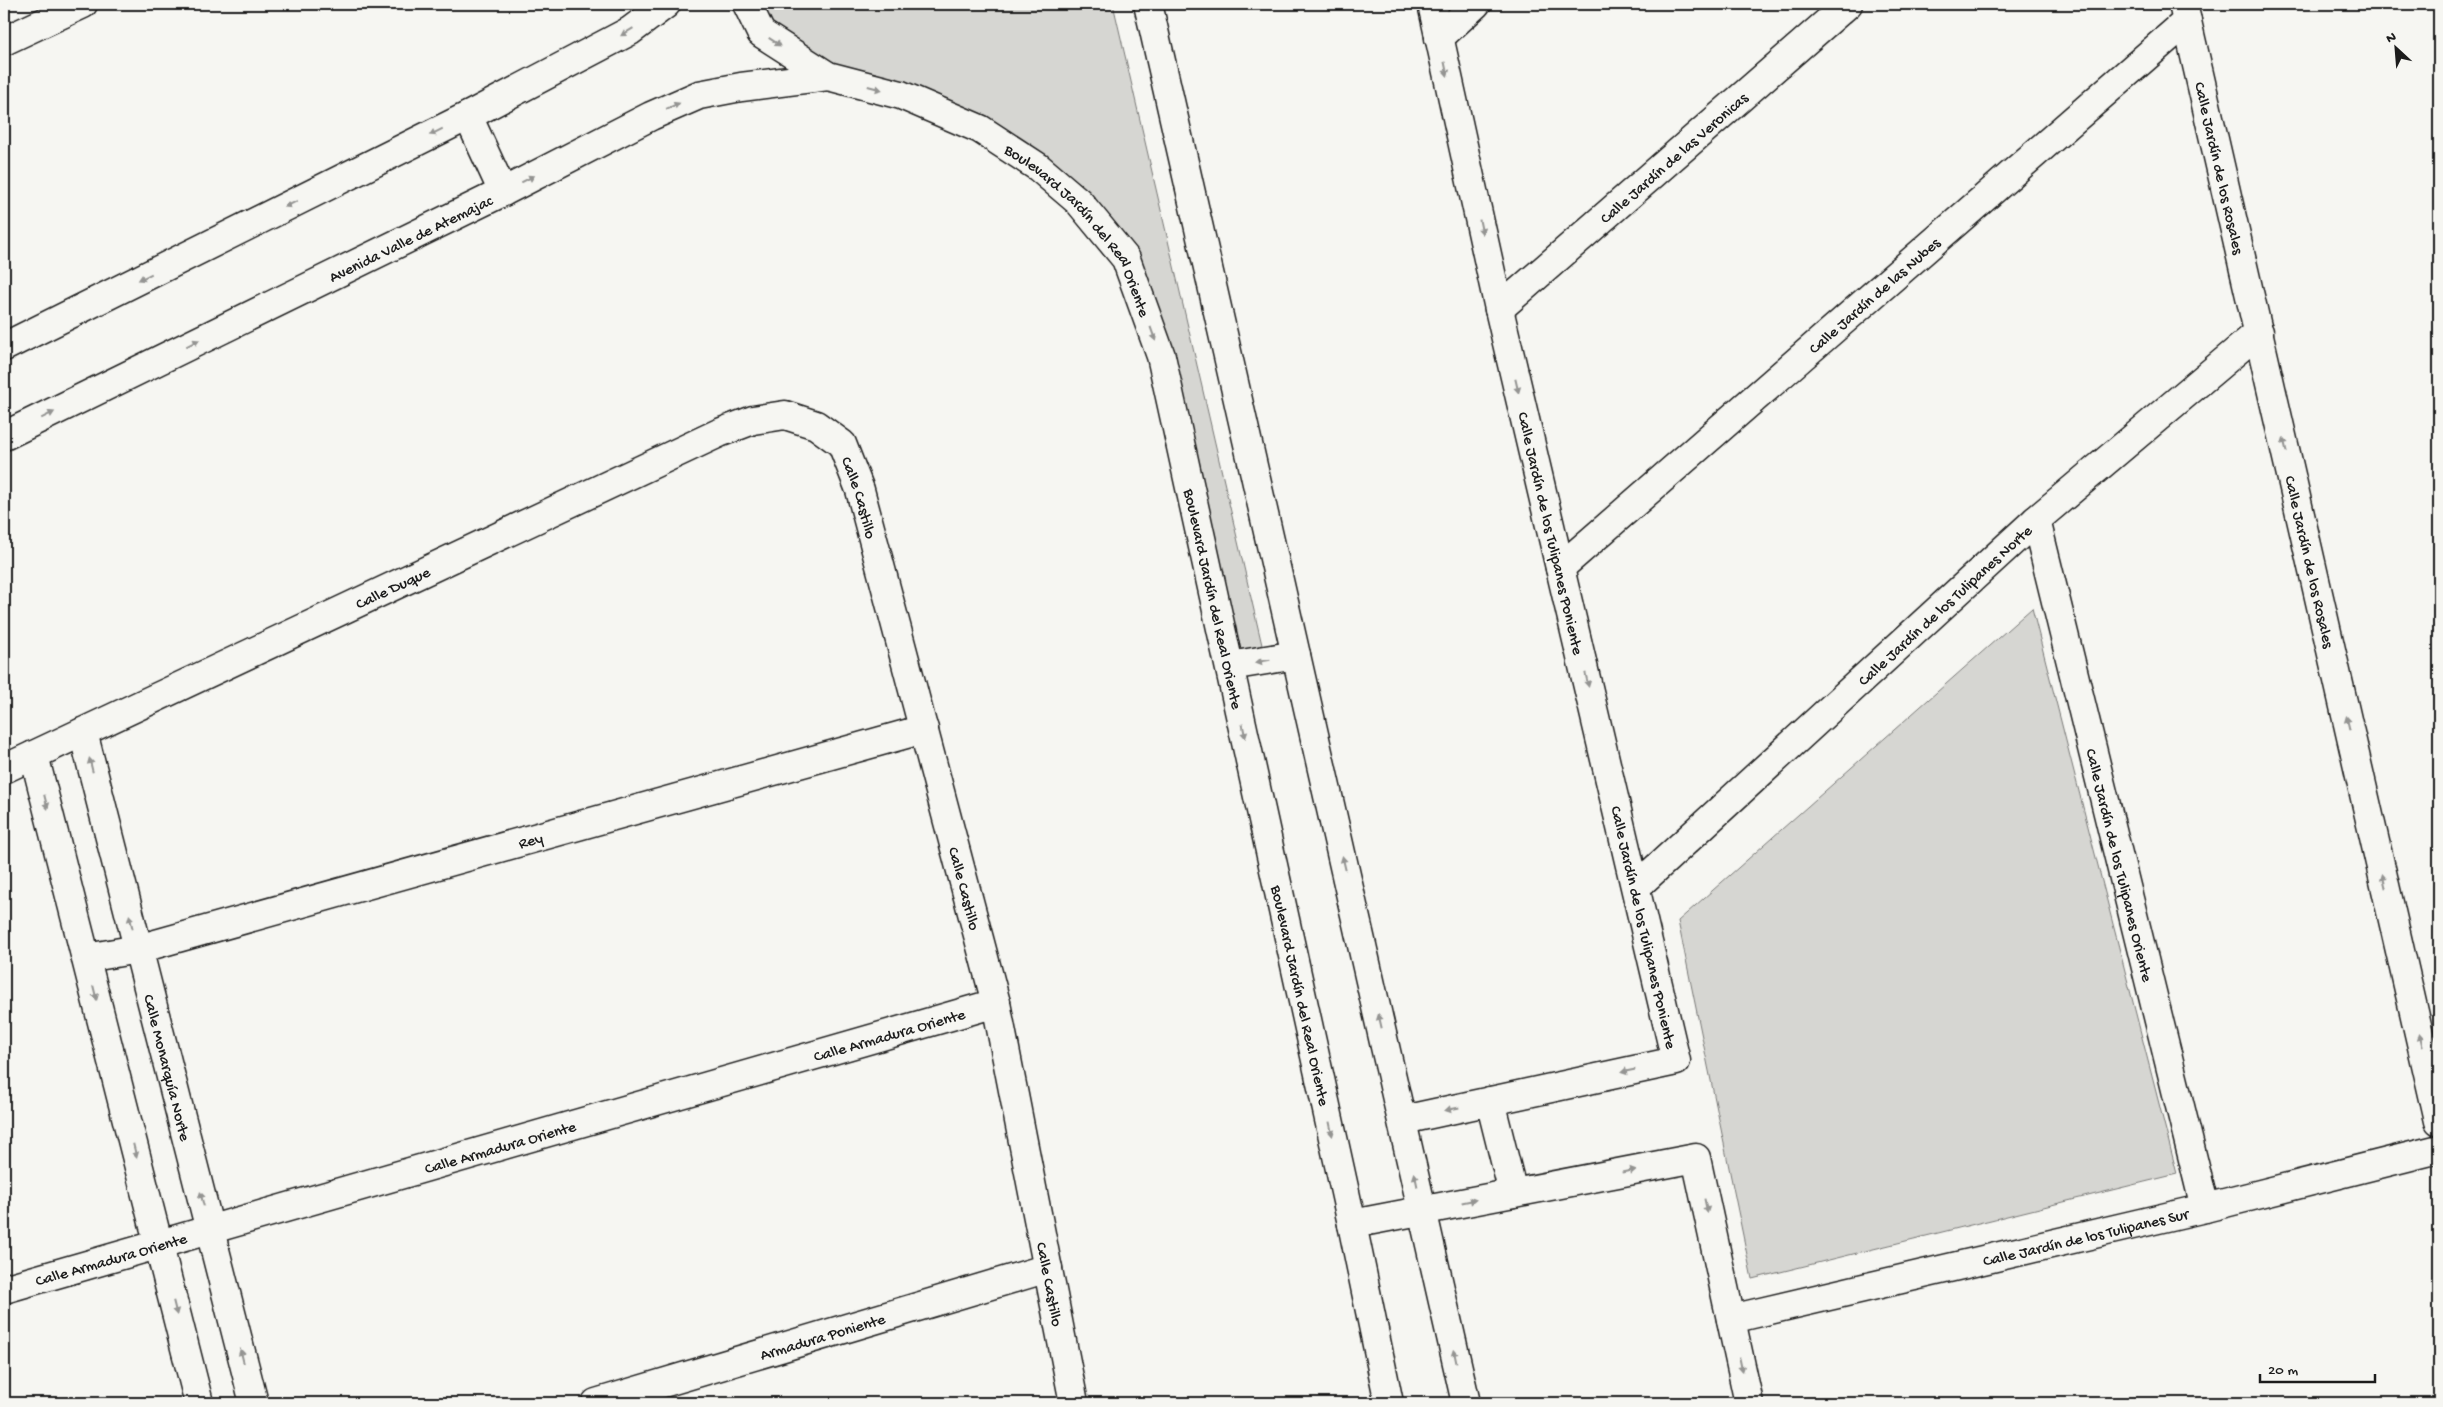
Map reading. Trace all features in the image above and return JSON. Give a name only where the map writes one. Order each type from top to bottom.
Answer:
[{"type":"street","points":[[4,41],[84,4]]},
{"type":"street","points":[[4,347],[468,116],[630,31],[666,4]]},
{"type":"street","name":"Boulevard Jardín del Real Oriente","points":[[747,4],[762,33],[828,76],[901,95],[980,129],[1038,167],[1079,202],[1126,259],[1161,356],[1352,1224],[1389,1403]]},
{"type":"street","points":[[1148,4],[1466,1403]]},
{"type":"street","name":"Calle Jardín de los Tulipanes Poniente","points":[[1432,4],[1499,309],[1676,1061],[1490,1101]]},
{"type":"street","points":[[1439,38],[1476,4]]},
{"type":"street","name":"Calle Jardín de las Veronicas","points":[[1499,309],[1848,4]]},
{"type":"street","name":"Calle Jardín de los Rosales","points":[[2185,12],[2439,1122]]},
{"type":"street","name":"Calle Jardín de las Nubes","points":[[1560,568],[2185,12]]},
{"type":"street","name":"Avenida Valle de Atemajac","points":[[4,436],[503,192],[651,116],[699,95],[741,87],[828,76]]},
{"type":"street","points":[[468,116],[503,192]]},
{"type":"street","name":"Calle Jardín de los Tulipanes Norte","points":[[1636,887],[2036,520],[2259,332]]},
{"type":"street","name":"Calle Castillo","points":[[785,415],[816,425],[842,444],[860,490],[996,1003],[1074,1403]]},
{"type":"street","name":"Calle Duque","points":[[4,769],[719,433],[753,420],[785,415]]},
{"type":"street","name":"Calle Jardín de los Tulipanes Oriente","points":[[2036,520],[2205,1208]]},
{"type":"street","points":[[1230,666],[1296,655]]},
{"type":"street","name":"Rey","points":[[86,958],[138,950],[924,729]]},
{"type":"street","name":"Calle Monarquía Norte","points":[[83,732],[254,1403]]},
{"type":"street","points":[[34,755],[199,1403]]},
{"type":"street","name":"Calle Armadura Oriente","points":[[4,1289],[996,1003]]},
{"type":"street","points":[[1403,1120],[1490,1101],[1513,1193]]},
{"type":"street","name":"Calle Jardín de los Tulipanes Sur","points":[[1731,1319],[2205,1208],[2439,1149]]},
{"type":"street","points":[[1352,1224],[1696,1158],[1749,1403]]},
{"type":"street","name":"Armadura Poniente","points":[[596,1403],[1048,1268]]},
{"type":"shaded area","points":[[755,4],[1113,4],[1262,645],[1232,653],[1129,255],[1041,163],[793,50]]},
{"type":"shaded area","points":[[2032,608],[2177,1174],[1752,1279],[1678,921]]}]
